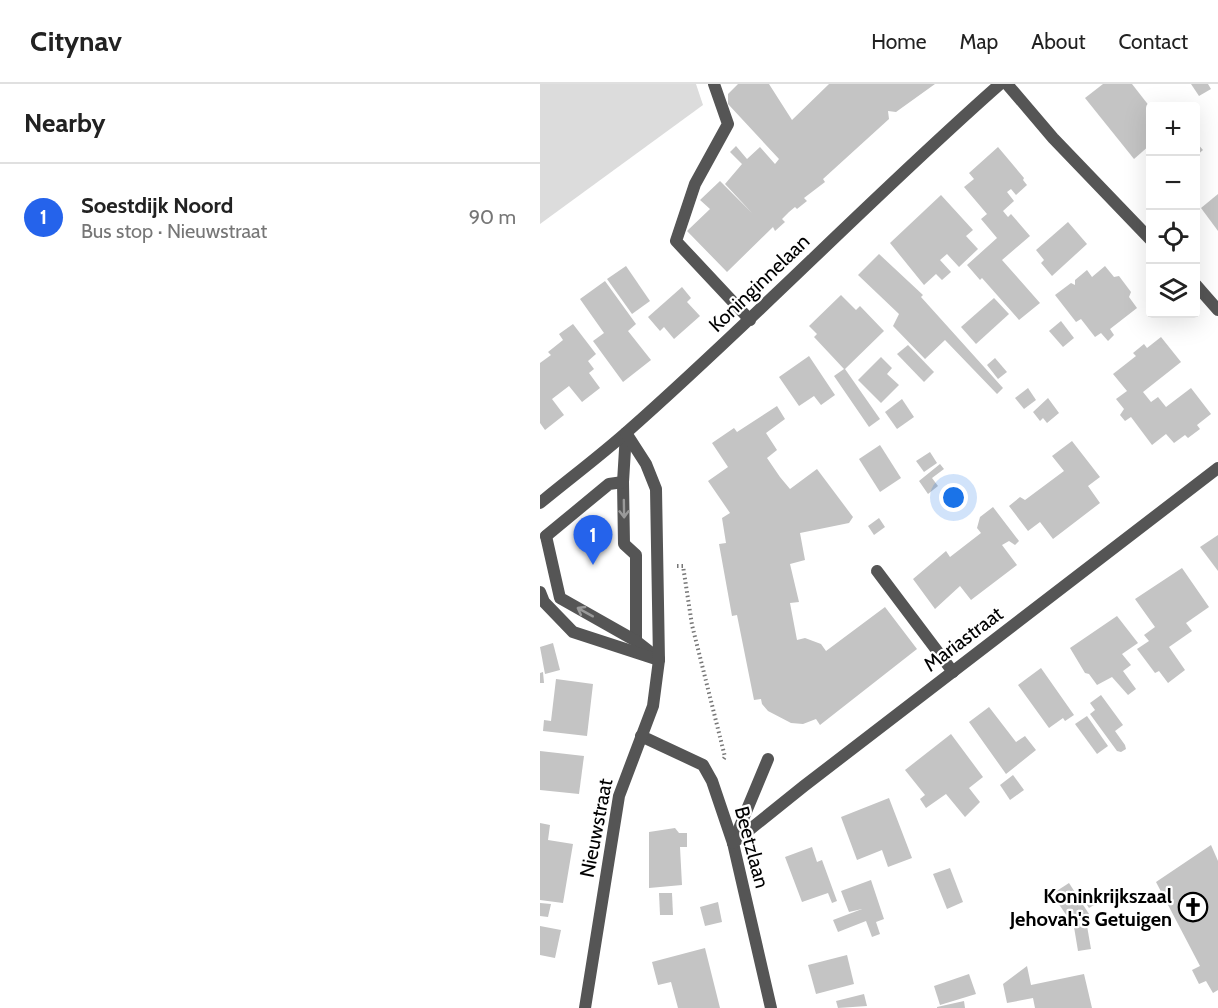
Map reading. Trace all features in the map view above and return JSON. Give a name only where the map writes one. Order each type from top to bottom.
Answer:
[{"type":"street","points":[[714,84],[728,124],[695,184],[676,241],[750,320]]},
{"type":"street","name":"Koninginnelaan","points":[[540,503],[626,433],[750,320],[898,175],[1000,84]]},
{"type":"street","points":[[1007,84],[1053,138],[1146,235]]},
{"type":"street","points":[[1200,290],[1218,310]]},
{"type":"street","points":[[626,433],[623,482],[624,544],[636,555],[636,641]]},
{"type":"street","name":"Nieuwstraat","points":[[585,1008],[619,796],[653,706],[660,660],[656,489],[646,464],[626,433]]},
{"type":"street","name":"Mariastraat","points":[[733,843],[1218,468]]},
{"type":"street","points":[[623,482],[609,484],[543,535],[560,598],[636,641],[660,660]]},
{"type":"street","points":[[877,571],[953,672]]},
{"type":"street","points":[[540,592],[544,602],[573,632],[660,660]]},
{"type":"street","name":"Beetzlaan","points":[[641,736],[703,765],[712,781],[733,843],[771,1008]]},
{"type":"street","points":[[733,843],[768,759]]},
{"type":"path","points":[[658,566],[683,567],[692,625],[725,757],[712,781]]},
{"type":"shaded area","points":[[540,84],[696,84],[703,105],[540,224]]},
{"type":"building","points":[[738,84],[769,84],[792,120],[829,84],[935,84],[896,112],[888,111],[889,119],[823,179],[825,182],[804,198],[807,201],[789,212],[782,219],[785,222],[775,231],[773,227],[727,272],[687,231],[710,209],[700,200],[720,181],[752,213],[725,184],[742,164],[730,152],[736,146],[747,159],[760,147],[775,164],[779,159],[728,104],[728,94]]},
{"type":"building","points":[[1103,84],[1132,84],[1146,102],[1146,148],[1134,159],[1085,98]]},
{"type":"building","points":[[1191,84],[1208,84],[1211,89],[1199,96]]},
{"type":"building","points":[[998,147],[1024,178],[1027,185],[1016,195],[1011,189],[1007,192],[1014,201],[1003,211],[1008,217],[1011,214],[1030,236],[1002,260],[1040,303],[1019,320],[982,278],[980,280],[967,265],[997,238],[981,219],[987,214],[964,187],[974,179],[969,173]]},
{"type":"building","points":[[1218,194],[1218,231],[1201,208]]},
{"type":"building","points":[[941,195],[973,230],[966,236],[978,249],[959,267],[947,254],[940,260],[951,272],[942,280],[936,274],[924,285],[890,243]]},
{"type":"building","points":[[1068,222],[1087,244],[1052,276],[1041,263],[1044,260],[1036,250]]},
{"type":"building","points":[[879,254],[923,295],[921,297],[1003,388],[997,394],[945,340],[925,359],[893,326],[899,314],[858,275]]},
{"type":"building","points":[[626,266],[650,301],[632,314],[607,279]]},
{"type":"building","points":[[1105,266],[1114,277],[1119,276],[1131,292],[1129,297],[1137,308],[1110,329],[1114,335],[1108,341],[1101,333],[1095,337],[1081,319],[1076,322],[1055,295],[1071,283],[1075,285],[1075,280],[1087,270],[1092,277]]},
{"type":"building","points":[[605,281],[636,324],[628,331],[651,360],[623,382],[593,341],[604,333],[580,299]]},
{"type":"building","points":[[682,287],[691,298],[687,302],[700,316],[674,339],[664,327],[660,331],[648,317]]},
{"type":"building","points":[[841,295],[856,310],[860,306],[884,331],[845,369],[880,419],[869,427],[834,376],[844,369],[814,337],[817,334],[809,326]]},
{"type":"building","points":[[994,298],[1009,314],[976,344],[961,327]]},
{"type":"building","points":[[1061,321],[1074,338],[1063,347],[1049,331]]},
{"type":"building","points":[[573,324],[596,354],[588,361],[594,369],[589,373],[600,388],[582,402],[569,386],[552,399],[564,415],[545,430],[540,423],[540,363],[551,355],[548,352],[563,340],[559,334]]},
{"type":"building","points":[[1161,337],[1181,362],[1143,392],[1151,402],[1158,397],[1166,407],[1191,388],[1211,414],[1197,425],[1200,429],[1188,438],[1185,435],[1174,443],[1166,434],[1152,445],[1131,417],[1125,421],[1120,415],[1124,409],[1116,399],[1127,391],[1113,374],[1136,356],[1133,353],[1144,344],[1147,348]]},
{"type":"building","points":[[908,345],[934,372],[924,382],[897,354]]},
{"type":"building","points":[[809,356],[835,395],[821,405],[814,396],[799,406],[779,377]]},
{"type":"building","points":[[881,357],[892,368],[887,374],[899,385],[881,403],[858,380]]},
{"type":"building","points":[[995,358],[1007,372],[998,379],[987,365]]},
{"type":"building","points":[[1028,388],[1036,400],[1024,409],[1015,398]]},
{"type":"building","points":[[1048,398],[1059,413],[1047,423],[1043,418],[1040,421],[1033,412]]},
{"type":"building","points":[[902,399],[914,417],[897,429],[885,412]]},
{"type":"building","points":[[777,406],[785,419],[766,433],[777,450],[767,458],[780,477],[790,489],[817,469],[853,517],[849,523],[800,533],[805,560],[790,564],[799,602],[790,603],[797,640],[805,638],[821,644],[826,651],[885,607],[917,649],[820,725],[816,719],[803,724],[791,723],[768,711],[761,699],[754,700],[737,615],[732,616],[719,544],[726,543],[722,518],[730,513],[708,481],[728,467],[712,443],[734,428],[737,432]]},
{"type":"building","points":[[1072,441],[1100,477],[1088,486],[1100,503],[1053,539],[1040,522],[1028,531],[1009,506],[1020,497],[1025,500],[1064,471],[1052,456]]},
{"type":"building","points":[[880,445],[901,478],[880,492],[859,459]]},
{"type":"building","points":[[930,452],[937,463],[924,472],[916,461]]},
{"type":"building","points":[[940,464],[944,469],[932,478],[938,486],[928,494],[919,481]]},
{"type":"building","points":[[993,507],[1019,541],[1015,545],[1009,541],[1002,545],[1017,565],[971,600],[960,586],[935,609],[913,579],[946,551],[950,557],[981,533],[977,528],[980,517]]},
{"type":"building","points":[[879,518],[885,527],[874,535],[868,526]]},
{"type":"building","points":[[1218,535],[1218,571],[1200,547]]},
{"type":"building","points":[[1182,568],[1209,607],[1186,623],[1192,631],[1169,647],[1185,670],[1168,683],[1159,671],[1155,673],[1137,649],[1149,641],[1144,635],[1155,627],[1135,599]]},
{"type":"building","points":[[1117,616],[1138,643],[1122,654],[1131,665],[1123,671],[1136,689],[1128,695],[1112,677],[1097,685],[1089,674],[1085,673],[1070,648]]},
{"type":"building","points":[[553,643],[560,670],[545,674],[540,647]]},
{"type":"building","points":[[1041,668],[1074,715],[1065,721],[1063,718],[1049,728],[1018,685]]},
{"type":"building","points":[[543,672],[544,683],[540,683],[540,673]]},
{"type":"building","points":[[556,679],[593,684],[587,736],[543,731],[544,720],[551,721]]},
{"type":"building","points":[[1101,695],[1123,725],[1115,731],[1125,745],[1126,749],[1121,752],[1117,751],[1090,714],[1095,710],[1090,703]]},
{"type":"building","points":[[989,707],[1016,742],[1025,736],[1036,750],[1006,774],[969,722]]},
{"type":"building","points":[[1087,716],[1108,746],[1097,754],[1075,724]]},
{"type":"building","points":[[951,734],[983,777],[969,788],[980,802],[965,817],[946,794],[926,808],[920,799],[925,795],[905,770]]},
{"type":"building","points":[[540,751],[584,756],[579,794],[540,790]]},
{"type":"building","points":[[1013,775],[1024,790],[1010,800],[1000,785]]},
{"type":"building","points":[[889,798],[912,858],[888,867],[882,850],[857,860],[841,817]]},
{"type":"building","points":[[540,823],[550,825],[548,840],[573,844],[563,903],[540,900]]},
{"type":"building","points":[[675,828],[679,833],[687,833],[687,847],[680,847],[682,885],[649,888],[649,832]]},
{"type":"building","name":"Koninkrijkszaal Jehovah's Getuigen","points":[[1211,845],[1218,861],[1218,990],[1213,993],[1206,981],[1199,984],[1192,970],[1200,966],[1156,882]]},
{"type":"building","points":[[812,847],[817,862],[822,860],[837,901],[832,903],[828,893],[802,902],[785,857]]},
{"type":"building","points":[[950,868],[963,902],[947,909],[933,874]]},
{"type":"building","points":[[871,880],[884,919],[876,922],[880,934],[872,937],[866,921],[838,932],[833,920],[862,909],[849,912],[841,891]]},
{"type":"building","points":[[1069,883],[1089,914],[1073,925],[1052,894]]},
{"type":"building","points":[[1089,890],[1097,903],[1089,908],[1081,896]]},
{"type":"building","points":[[659,893],[672,893],[673,915],[660,915]]},
{"type":"building","points":[[718,902],[722,922],[705,926],[700,907]]},
{"type":"building","points":[[540,903],[551,904],[548,917],[540,916]]},
{"type":"building","points":[[1086,920],[1091,949],[1078,951],[1074,927]]},
{"type":"building","points":[[540,926],[561,930],[555,958],[540,955]]},
{"type":"building","points":[[705,948],[720,1008],[678,1008],[671,982],[658,985],[652,962]]},
{"type":"building","points":[[847,955],[854,984],[816,994],[808,965]]},
{"type":"building","points":[[1027,966],[1031,985],[1084,974],[1092,1008],[1035,1008],[1033,998],[1007,1003],[1003,984]]},
{"type":"building","points":[[969,974],[976,994],[940,1005],[934,986]]},
{"type":"building","points":[[864,994],[867,1006],[838,1008],[836,1001]]},
{"type":"building","points":[[964,1001],[965,1008],[937,1008],[937,1007]]},
{"type":"place","name":"Soestdijk Noord","points":[[593,565]]},
{"type":"place","name":"Koninkrijkszaal Jehovah's Getuigen","points":[[1193,907]]}]
